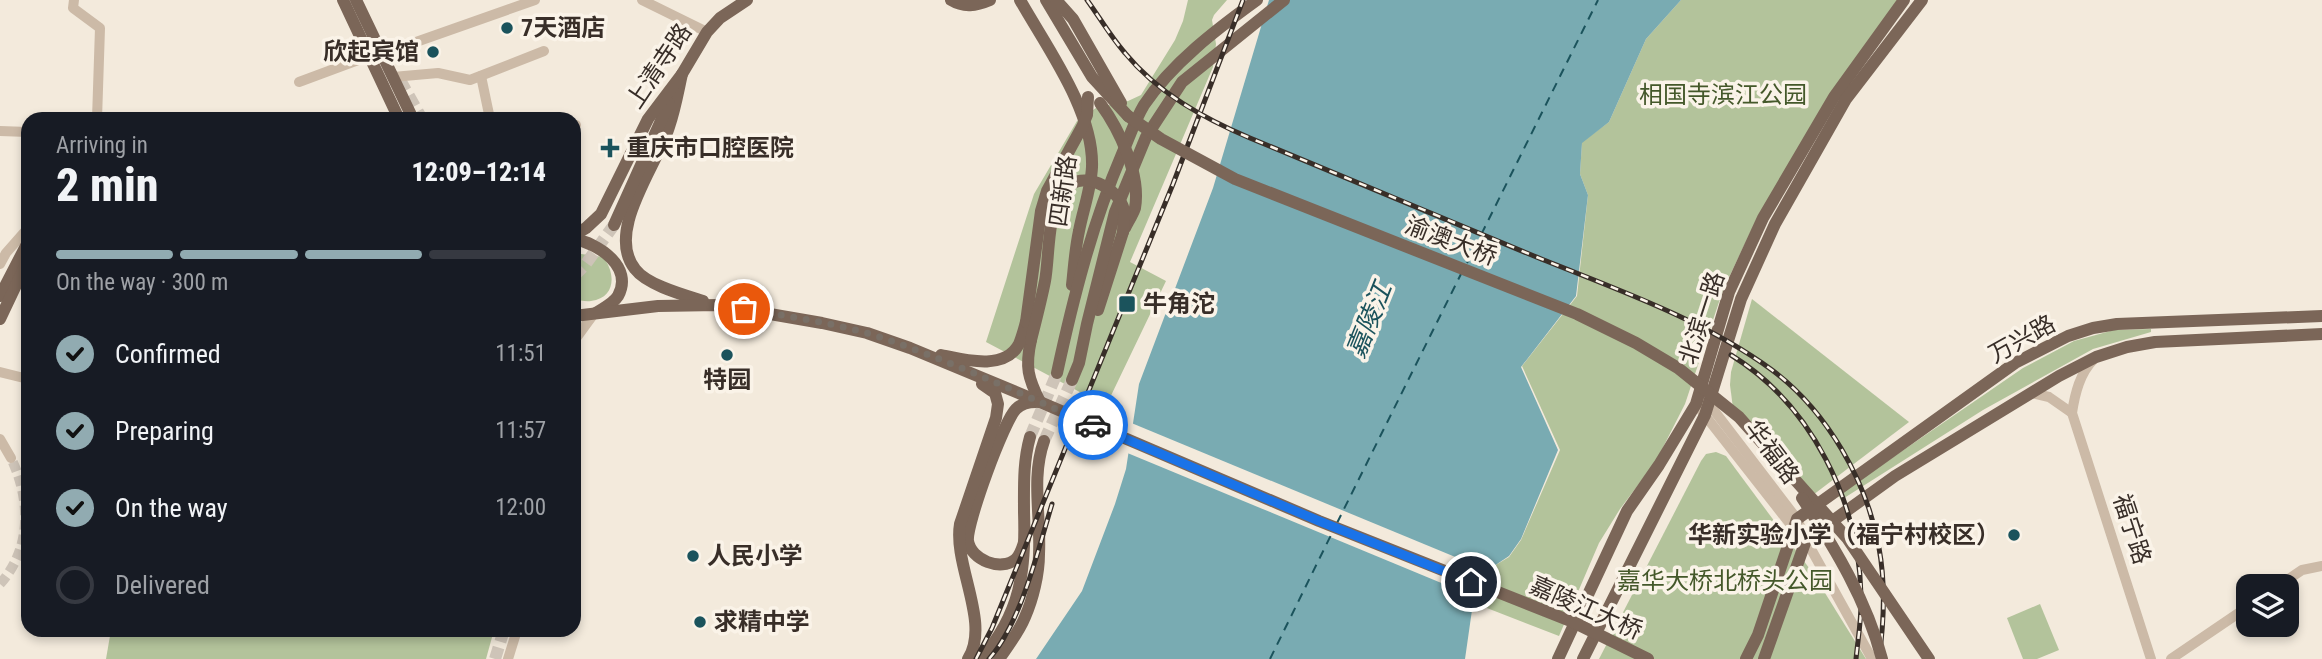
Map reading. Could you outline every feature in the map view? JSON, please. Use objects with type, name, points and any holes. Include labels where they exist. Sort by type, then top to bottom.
[{"type":"main road","points":[[343,0],[375,55],[393,77],[409,112]]},
{"type":"main road","points":[[356,0],[396,112]]},
{"type":"main road","name":"上清寺路","points":[[581,232],[601,214],[648,119],[682,74],[707,32],[720,18],[747,0]]},
{"type":"main road","points":[[951,0],[968,6],[990,0]]},
{"type":"main road","name":"四新路","points":[[1020,0],[1073,94],[1086,124],[1091,145],[1092,167],[1078,234],[1069,320]]},
{"type":"main road","points":[[1046,0],[1067,22],[1128,116]]},
{"type":"main road","points":[[1056,0],[1089,79],[1094,100],[1114,123],[1128,155],[1134,183],[1135,208],[1123,232]]},
{"type":"main road","points":[[1057,373],[1069,320],[1105,195],[1144,106],[1175,68],[1233,17],[1257,0]]},
{"type":"main road","points":[[1079,363],[1115,212],[1146,136],[1182,82],[1284,0]]},
{"type":"main road","name":"北滨一路","points":[[1558,659],[1627,511],[1703,404],[1729,292],[1763,218],[1834,97],[1904,0]]},
{"type":"main road","name":"北滨一路","points":[[1583,659],[1649,524],[1703,404],[1741,299],[1775,224],[1846,99],[1922,0]]},
{"type":"main road","points":[[682,74],[669,129],[629,218],[625,245],[630,261],[642,276],[679,293],[718,305],[867,333],[910,348],[974,362],[999,360],[1010,355],[1019,344],[1026,322],[1041,211],[1047,191],[1094,100]]},
{"type":"main road","points":[[614,225],[682,74]]},
{"type":"main road","name":"渝澳大桥","points":[[1089,79],[1128,116],[1161,139],[1235,179],[1577,314],[1636,343],[1678,368],[1739,417],[1781,465]]},
{"type":"main road","points":[[1025,539],[1017,558],[1011,562],[996,564],[976,556],[971,550],[969,526],[1009,421],[1024,404],[1040,402],[1028,380],[1028,354],[1045,279],[1053,213],[1061,194],[1071,184],[1085,180],[1101,184],[1114,193],[1124,209],[1123,232],[1117,256],[1072,380]]},
{"type":"main road","points":[[581,239],[601,249],[615,262],[621,279],[618,295],[609,305],[593,315]]},
{"type":"main road","points":[[0,296],[21,256]]},
{"type":"main road","points":[[0,319],[21,275]]},
{"type":"main road","points":[[581,316],[658,306],[718,305]]},
{"type":"main road","name":"万兴路","points":[[1795,524],[2015,363],[2068,336],[2117,324],[2322,316]]},
{"type":"main road","name":"万兴路","points":[[1805,540],[1895,476],[2031,393],[2096,357],[2155,342],[2322,334]]},
{"type":"main road","points":[[910,348],[991,389],[998,398],[996,418],[958,536],[974,608],[972,653],[968,659]]},
{"type":"main road","name":"嘉陵江大桥","points":[[910,348],[1319,521],[1573,622],[1648,659]]},
{"type":"main road","points":[[991,464],[1006,408],[1013,401],[1027,397]]},
{"type":"main road","points":[[981,659],[997,640],[1011,615],[1020,590],[1025,539],[1024,456],[1030,437]]},
{"type":"main road","points":[[999,659],[1025,619],[1040,555],[1036,492],[1039,456],[1044,440]]},
{"type":"main road","points":[[1781,465],[1838,552],[1876,636],[1882,659]]},
{"type":"main road","points":[[1781,465],[1847,538],[1929,659]]},
{"type":"main road","points":[[1627,511],[1643,511],[1649,524]]},
{"type":"main road","points":[[1746,659],[1758,635],[1795,524]]},
{"type":"main road","points":[[1764,659],[1805,540]]},
{"type":"street","points":[[74,0],[73,8],[100,27],[97,112]]},
{"type":"street","points":[[299,82],[535,0]]},
{"type":"street","points":[[642,0],[707,32]]},
{"type":"street","points":[[393,77],[438,73],[470,80],[544,51]]},
{"type":"street","points":[[481,76],[489,112]]},
{"type":"street","points":[[0,131],[21,132]]},
{"type":"street","points":[[0,264],[21,236]]},
{"type":"street","points":[[581,331],[593,315]]},
{"type":"street","points":[[2031,393],[2054,400],[2072,413],[2086,368],[2096,357]]},
{"type":"street","points":[[0,372],[21,377]]},
{"type":"street","name":"华福路","points":[[1703,404],[1795,524],[1872,659]]},
{"type":"street","name":"福宁路","points":[[2072,413],[2151,659]]},
{"type":"street","points":[[0,439],[11,458]]},
{"type":"street","points":[[2296,574],[2322,566]]},
{"type":"street","points":[[2171,659],[2236,615]]},
{"type":"street","points":[[508,659],[515,637]]},
{"type":"green space","points":[[1188,0],[1227,0],[1212,20],[1216,44],[1213,67],[1130,262],[1166,281],[1106,406],[986,342],[1034,194],[1077,121],[1096,108],[1128,101],[1141,95],[1175,40]]},
{"type":"green space","name":"相国寺滨江公园","points":[[1681,0],[1898,0],[1759,214],[1723,290],[1685,404],[1656,461],[1620,509],[1599,543],[1559,636],[1474,603],[1494,566],[1509,557],[1521,540],[1560,450],[1522,366],[1577,296],[1588,195],[1580,174],[1582,142],[1609,122],[1646,39]]},
{"type":"green space","points":[[581,254],[603,257],[612,277],[609,290],[599,299],[581,300]]},
{"type":"green space","points":[[1752,299],[1909,422],[1813,495],[1734,416],[1731,372]]},
{"type":"green space","points":[[2151,329],[2151,332],[2093,349],[1983,410],[1841,500],[1838,495],[2023,368],[2074,341],[2114,330]]},
{"type":"green space","name":"嘉华大桥北桥头公园","points":[[1716,452],[1726,456],[1812,572],[1866,659],[1599,659],[1701,461],[1706,454]]},
{"type":"green space","points":[[2040,604],[2059,650],[2037,659],[2023,659],[2007,618]]},
{"type":"green space","points":[[110,637],[492,637],[486,659],[106,659]]},
{"type":"water","name":"嘉陵江","points":[[1269,0],[1681,0],[1646,39],[1609,122],[1582,143],[1580,174],[1588,195],[1576,296],[1521,367],[1558,450],[1521,539],[1509,556],[1494,566],[1473,603],[1465,659],[1036,659],[1082,591],[1115,504],[1126,469],[1139,384],[1213,188]]},
{"type":"pier","points":[[1129,422],[1494,573],[1480,599],[1125,452]]},
{"type":"ferry route","points":[[1467,263],[1598,0]]},
{"type":"ferry route","points":[[1337,523],[1461,274]]},
{"type":"ferry route","points":[[1270,659],[1333,531]]},
{"type":"tunnel","points":[[400,80],[418,112]]},
{"type":"tunnel","points":[[581,269],[614,225]]},
{"type":"tunnel","points":[[1030,437],[1057,373]]},
{"type":"tunnel","points":[[1044,441],[1072,380]]},
{"type":"tunnel","points":[[11,458],[21,486]]},
{"type":"tunnel","points":[[0,584],[21,545]]},
{"type":"tunnel","points":[[495,659],[502,637]]},
{"type":"railway","points":[[1087,0],[1138,67],[1167,92],[1198,113],[1250,138],[1657,306],[1716,335],[1772,370],[1792,387],[1827,427],[1842,449],[1865,498],[1879,548],[1883,576],[1879,659]]},
{"type":"railway","points":[[976,659],[992,628],[1173,184],[1243,0]]},
{"type":"railway","points":[[1731,355],[1760,376],[1807,428],[1826,459],[1840,491],[1858,560],[1861,603],[1856,659]]},
{"type":"railway","points":[[989,659],[1000,644],[1019,606],[1052,504]]},
{"type":"way so far","points":[[744,309],[867,333],[910,348],[1093,425]]},
{"type":"place","name":"7天酒店","points":[[507,28]]},
{"type":"place","name":"欣起宾馆","points":[[433,52]]},
{"type":"place","name":"重庆市口腔医院","points":[[610,148]]},
{"type":"place","name":"牛角沱","points":[[1127,304]]},
{"type":"place","name":"特园","points":[[727,355]]},
{"type":"place","name":"华新实验小学（福宁村校区）","points":[[2014,535]]},
{"type":"place","name":"人民小学","points":[[693,556]]},
{"type":"place","name":"求精中学","points":[[700,622]]},
{"type":"route","points":[[1093,425],[1471,582]]}]
